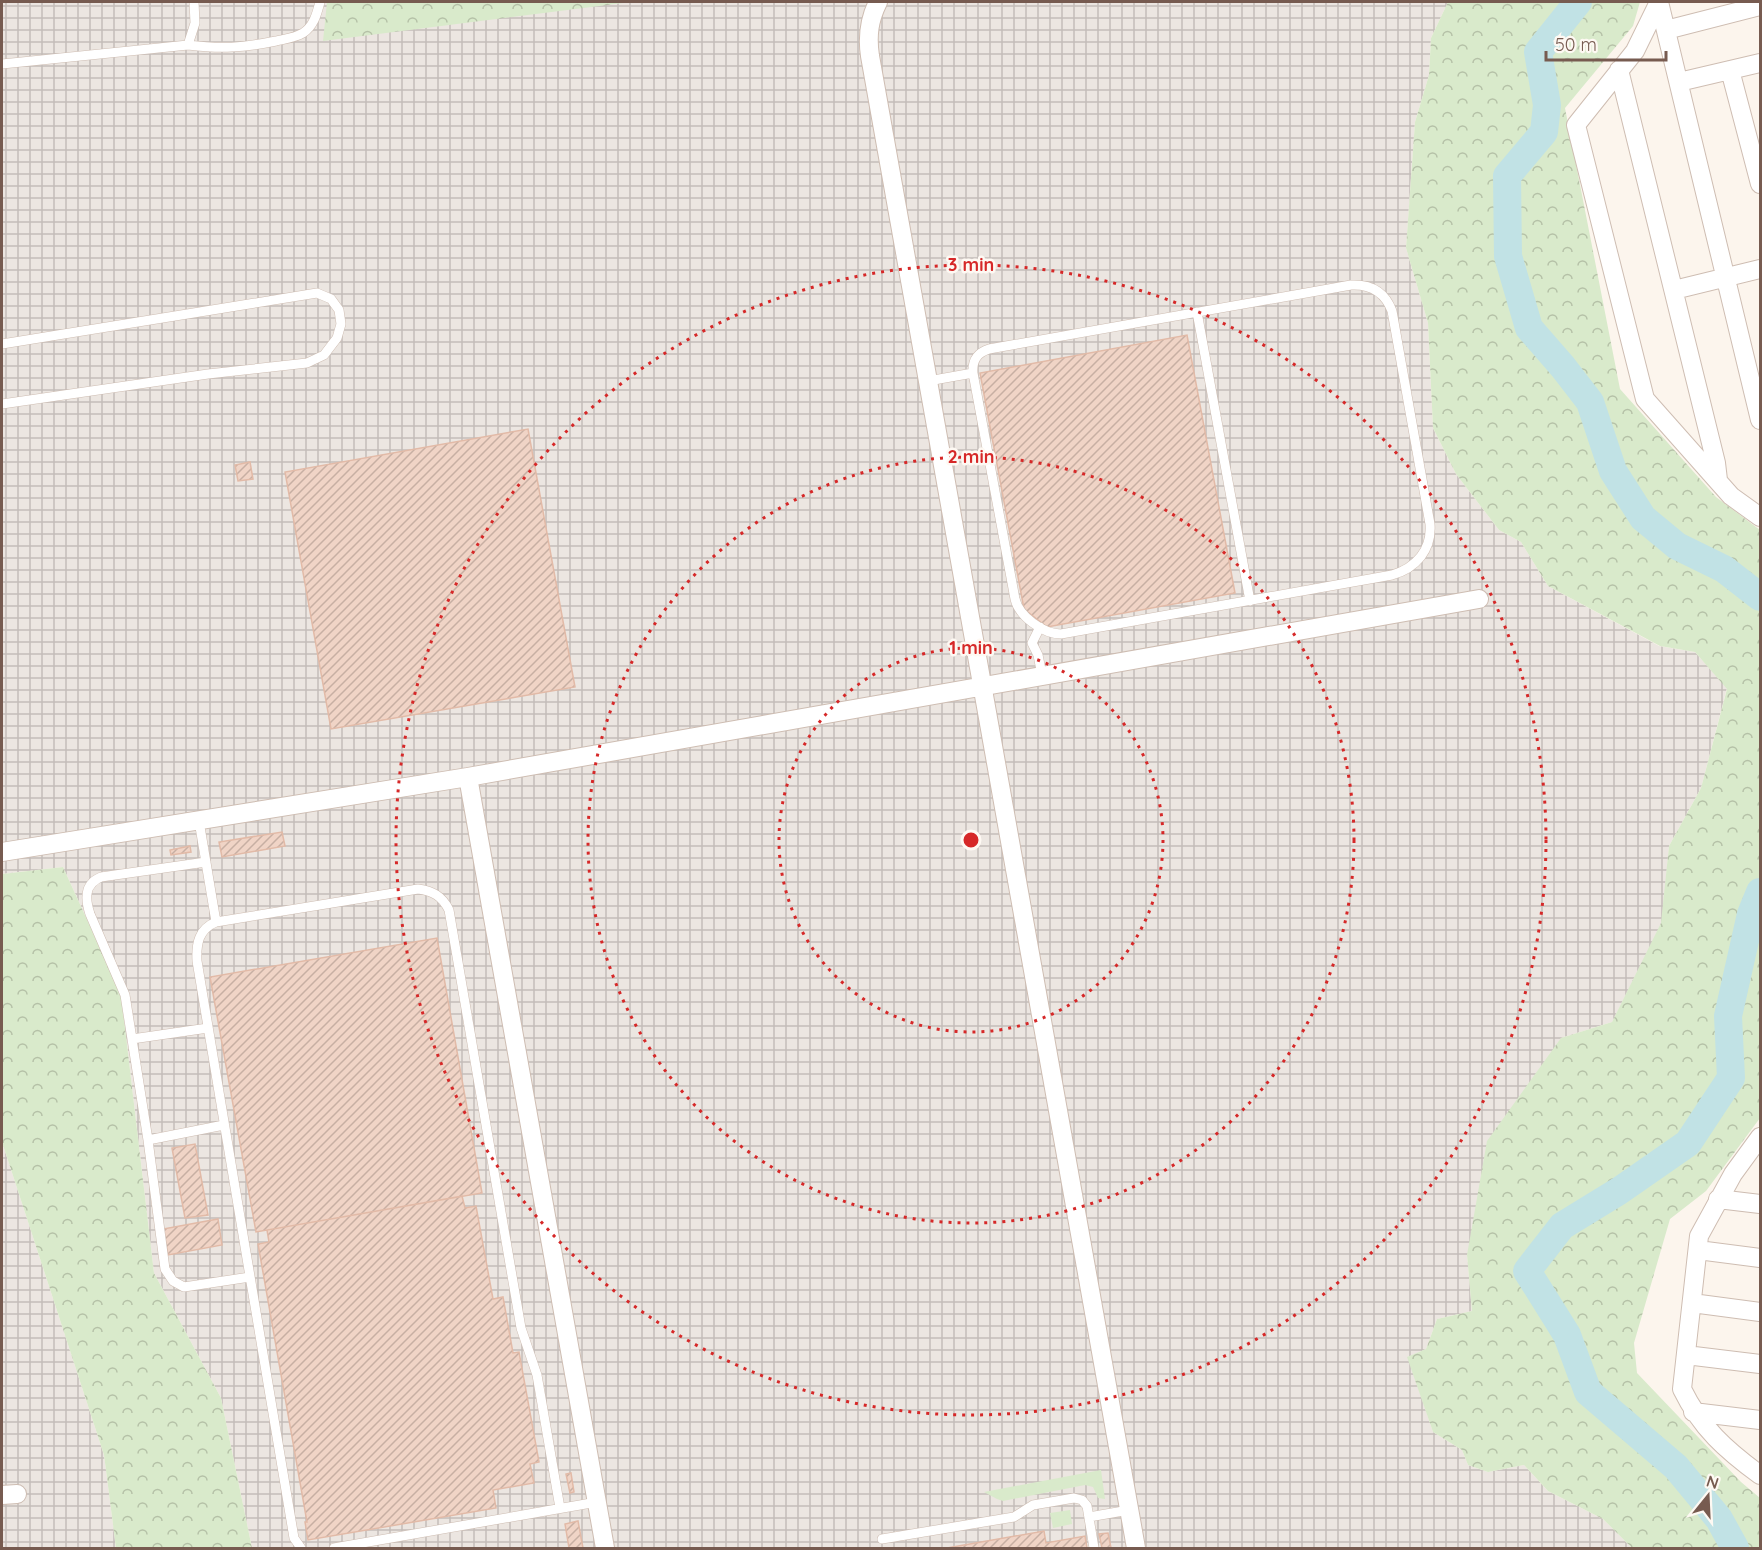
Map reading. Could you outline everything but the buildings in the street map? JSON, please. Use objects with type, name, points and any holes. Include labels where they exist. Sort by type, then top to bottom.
[{"type":"street","points":[[878,2],[869,29],[870,56],[1136,1548]]},
{"type":"street","points":[[1659,2],[1761,420]]},
{"type":"street","points":[[1659,2],[1635,51],[1576,125],[1645,399],[1731,495],[1761,517]]},
{"type":"street","points":[[1666,30],[1761,6]]},
{"type":"street","points":[[1679,82],[1761,63]]},
{"type":"street","points":[[1619,70],[1716,463],[1718,480]]},
{"type":"street","points":[[1730,70],[1761,184]]},
{"type":"street","points":[[1674,290],[1761,269]]},
{"type":"street","points":[[2,852],[468,777],[1479,599]]},
{"type":"street","points":[[468,777],[606,1548]]},
{"type":"street","points":[[1758,1144],[1733,1174],[1700,1236],[1682,1389],[1693,1412],[1729,1451],[1761,1475]]},
{"type":"street","points":[[1718,1199],[1761,1204]]},
{"type":"street","points":[[1698,1250],[1761,1258]]},
{"type":"street","points":[[1692,1303],[1761,1312]]},
{"type":"street","points":[[1686,1355],[1761,1364]]},
{"type":"street","points":[[1693,1412],[1761,1420]]},
{"type":"lane","points":[[188,45],[195,23],[194,2]]},
{"type":"lane","points":[[2,64],[188,45],[221,48],[245,47],[303,33],[315,21],[320,2]]},
{"type":"lane","points":[[1358,285],[1379,291],[1387,299],[1392,311],[1430,524],[1430,537],[1426,549],[1413,566],[1392,575],[1053,634],[1040,627],[1020,610],[1015,599],[973,363],[981,352],[989,349],[1197,312],[1358,285]]},
{"type":"lane","points":[[2,344],[317,293],[331,299],[339,310],[341,324],[337,338],[324,355],[307,363],[208,374],[2,404]]},
{"type":"lane","points":[[1197,312],[1250,601]]},
{"type":"lane","points":[[928,381],[973,373]]},
{"type":"lane","points":[[1040,627],[1032,643],[1038,655],[1042,675]]},
{"type":"lane","points":[[199,821],[216,922]]},
{"type":"lane","points":[[206,861],[101,877],[93,881],[88,888],[88,908],[122,986],[148,1140],[164,1266],[173,1281],[184,1287],[250,1277]]},
{"type":"lane","points":[[301,1548],[294,1538],[196,950],[203,930],[216,922],[418,890],[437,894],[449,910],[521,1328],[537,1375],[560,1508]]},
{"type":"lane","points":[[132,1039],[208,1028]]},
{"type":"lane","points":[[148,1140],[224,1125]]},
{"type":"lane","points":[[882,1539],[1014,1517],[1033,1505],[1074,1498],[1085,1503],[1094,1548]]},
{"type":"lane","points":[[334,1548],[597,1502]]},
{"type":"lane","points":[[1089,1517],[1129,1510]]},
{"type":"shaded area","points":[[2,2],[1448,2],[1431,38],[1429,75],[1415,122],[1406,248],[1428,323],[1433,428],[1456,474],[1499,530],[1521,542],[1548,586],[1659,646],[1695,652],[1727,688],[1701,788],[1669,846],[1662,923],[1612,1022],[1561,1038],[1467,1255],[1472,1311],[1437,1319],[1426,1349],[1408,1357],[1433,1432],[1462,1450],[1468,1465],[1488,1472],[1524,1465],[1548,1491],[1603,1519],[1632,1548],[252,1548],[221,1398],[154,1273],[121,994],[63,867],[2,874]]},
{"type":"shaded area","points":[[2,1142],[104,1455],[116,1548],[2,1548]]},
{"type":"green space","points":[[327,2],[631,2],[323,41]]},
{"type":"green space","points":[[1448,2],[1640,2],[1633,26],[1565,108],[1620,389],[1716,497],[1760,530],[1760,1118],[1706,1191],[1670,1219],[1634,1343],[1637,1373],[1741,1482],[1760,1498],[1760,1548],[1632,1548],[1603,1519],[1548,1491],[1524,1465],[1488,1472],[1468,1465],[1462,1450],[1433,1432],[1407,1357],[1426,1349],[1437,1319],[1472,1311],[1467,1255],[1487,1141],[1561,1038],[1612,1022],[1661,923],[1669,846],[1701,788],[1727,689],[1695,652],[1660,646],[1548,586],[1521,542],[1499,530],[1456,474],[1433,428],[1428,323],[1406,248],[1415,122],[1429,75],[1431,38]]},
{"type":"green space","points":[[63,867],[121,994],[154,1273],[221,1398],[252,1548],[116,1548],[104,1455],[2,1142],[2,874]]},
{"type":"green space","points":[[1101,1470],[1105,1499],[1098,1498],[1093,1487],[1085,1485],[1003,1501],[984,1492]]},
{"type":"green space","points":[[1070,1510],[1072,1524],[1053,1528],[1050,1513]]},
{"type":"waterway","points":[[1578,2],[1538,52],[1547,105],[1544,132],[1507,176],[1508,256],[1529,328],[1590,402],[1613,471],[1643,518],[1677,546],[1724,569],[1760,597]]},
{"type":"waterway","points":[[1735,1548],[1719,1519],[1676,1467],[1588,1392],[1567,1335],[1527,1271],[1562,1226],[1619,1191],[1688,1143],[1731,1078],[1728,1016],[1751,914],[1760,892]]}]
